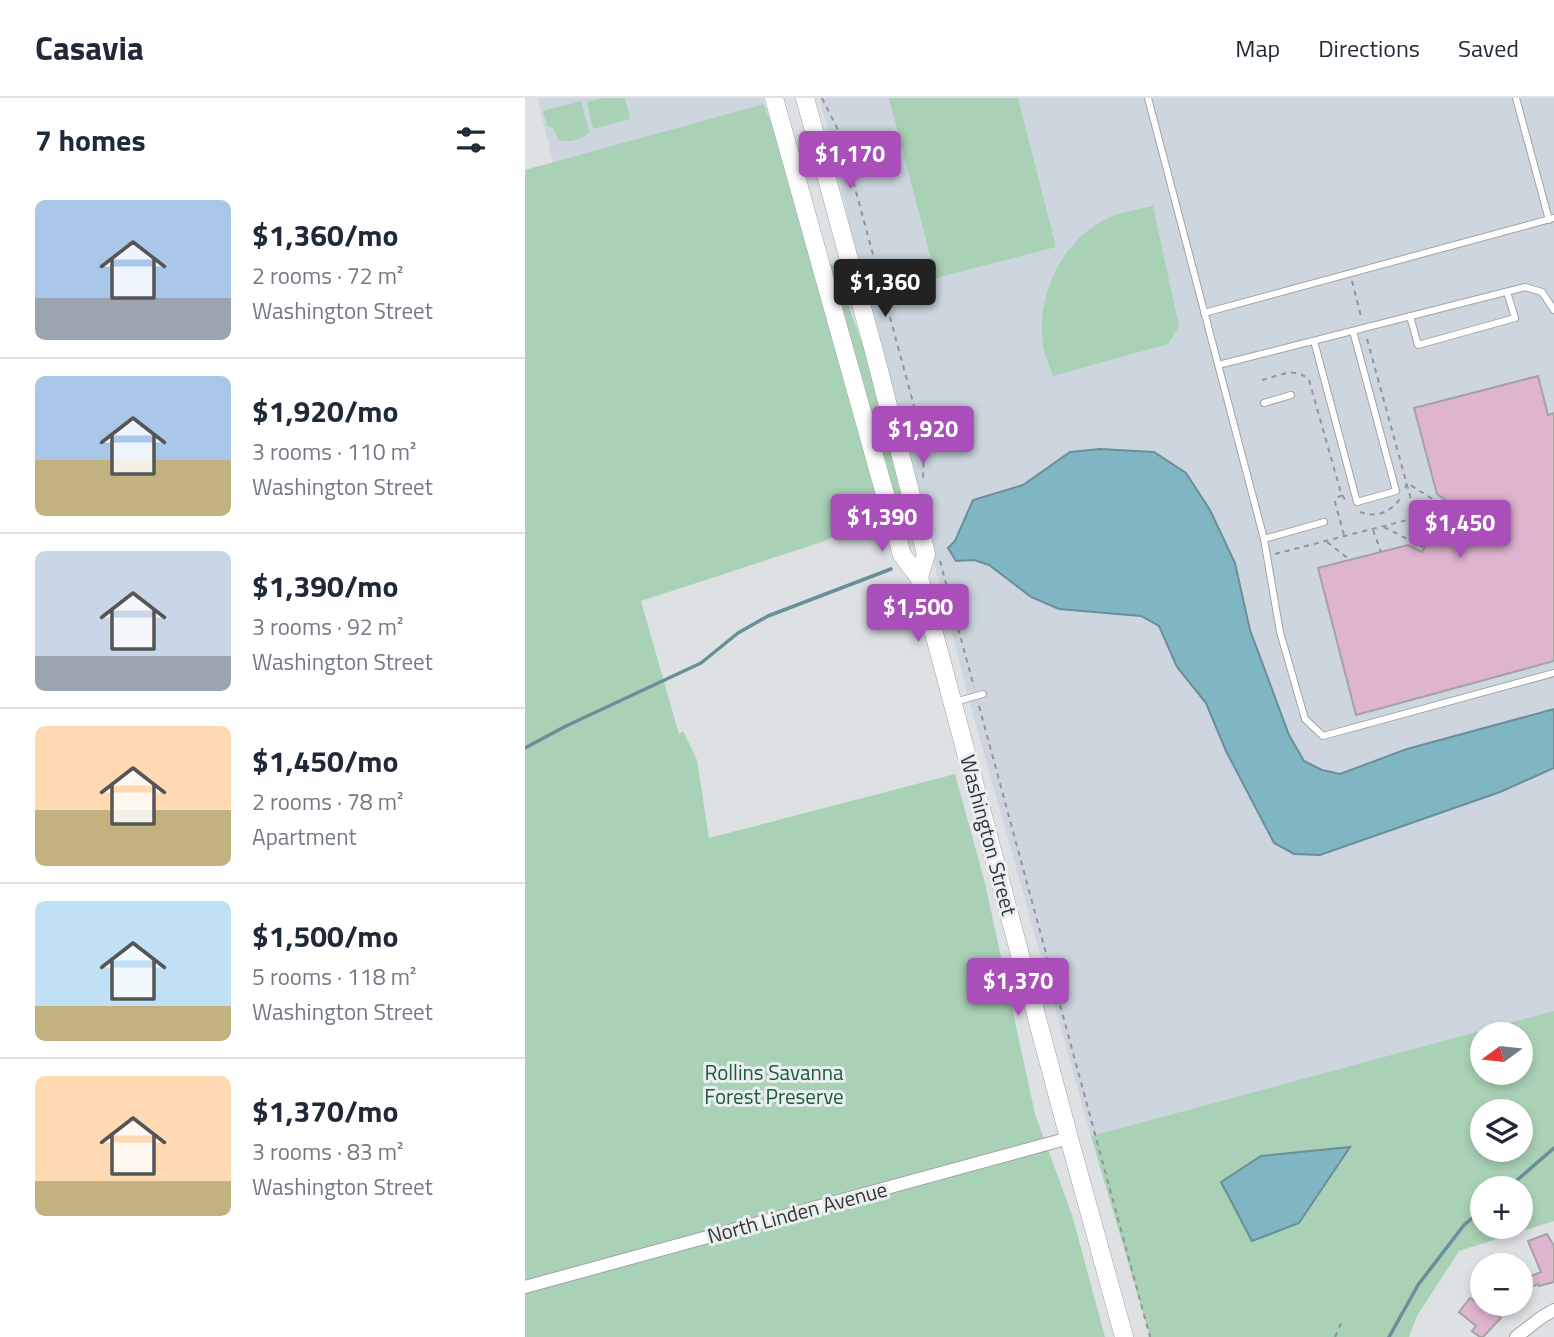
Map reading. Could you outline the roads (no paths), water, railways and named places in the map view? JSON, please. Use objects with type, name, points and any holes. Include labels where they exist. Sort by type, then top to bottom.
[{"type":"main road","name":"Washington Street","points":[[774,98],[902,555],[919,577],[1124,1337]]},
{"type":"main road","name":"Washington Street","points":[[805,98],[926,554],[919,577]]},
{"type":"street","name":"North Linden Avenue","points":[[525,1287],[1069,1138]]},
{"type":"street","points":[[1516,1337],[1554,1310]]},
{"type":"lane","points":[[1148,98],[1264,539],[1280,632],[1305,719],[1323,736],[1554,673]]},
{"type":"lane","points":[[1204,313],[1551,219],[1516,98]]},
{"type":"lane","points":[[1218,365],[1525,287],[1542,292],[1554,310]]},
{"type":"lane","points":[[1410,317],[1418,345],[1515,318],[1507,292]]},
{"type":"lane","points":[[1314,341],[1357,502],[1396,491],[1353,331]]},
{"type":"lane","points":[[1264,403],[1291,395]]},
{"type":"lane","points":[[1264,539],[1324,522]]},
{"type":"lane","points":[[953,702],[980,695]]},
{"type":"water","points":[[1100,449],[1154,452],[1186,473],[1210,510],[1235,563],[1250,630],[1289,735],[1304,761],[1322,770],[1340,774],[1407,749],[1554,709],[1554,768],[1500,792],[1320,855],[1294,854],[1274,843],[1226,751],[1206,703],[1177,667],[1159,626],[1141,616],[1059,609],[1031,597],[989,565],[974,560],[956,561],[948,548],[955,541],[973,500],[1023,485],[1070,452]]},
{"type":"water","points":[[1350,1147],[1299,1223],[1252,1241],[1221,1182],[1261,1156]]},
{"type":"waterway","points":[[525,748],[701,663],[738,633],[768,616],[891,569]]},
{"type":"waterway","points":[[1522,1176],[1554,1148]]},
{"type":"waterway","points":[[1389,1337],[1418,1285],[1470,1220]]},
{"type":"park label","name":"Rollins Savanna Forest Preserve","points":[[774,1084]]}]
